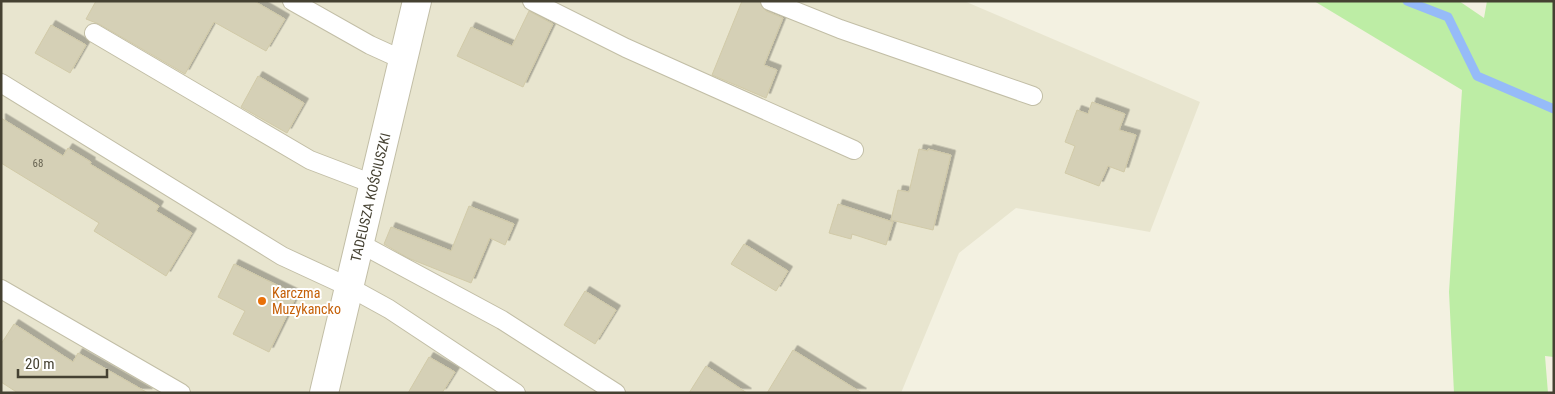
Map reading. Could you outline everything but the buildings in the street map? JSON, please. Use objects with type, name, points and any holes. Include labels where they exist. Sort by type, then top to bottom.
[{"type":"street","name":"TADEUSZA KOŚCIUSZKI","points":[[324,393],[417,1]]},
{"type":"lane","points":[[292,1],[370,45],[403,60]]},
{"type":"lane","points":[[532,1],[626,48],[854,150]]},
{"type":"lane","points":[[770,1],[840,29],[1033,96]]},
{"type":"lane","points":[[94,33],[310,160],[374,184]]},
{"type":"lane","points":[[1,83],[282,256],[349,287],[390,309],[516,393]]},
{"type":"lane","points":[[359,243],[502,320],[616,393]]},
{"type":"lane","points":[[1,289],[181,393]]},
{"type":"shaded area","points":[[1,1],[964,1],[1200,102],[1150,232],[1016,208],[959,253],[901,393],[1,393]]},
{"type":"green space","points":[[1314,1],[1459,1],[1484,18],[1487,1],[1554,1],[1554,357],[1545,356],[1548,393],[1454,393],[1449,292],[1462,90]]},
{"type":"waterway","points":[[1407,1],[1448,17],[1477,76],[1554,109]]},
{"type":"place","name":"Karczma Muzykancko","points":[[262,301]]}]
